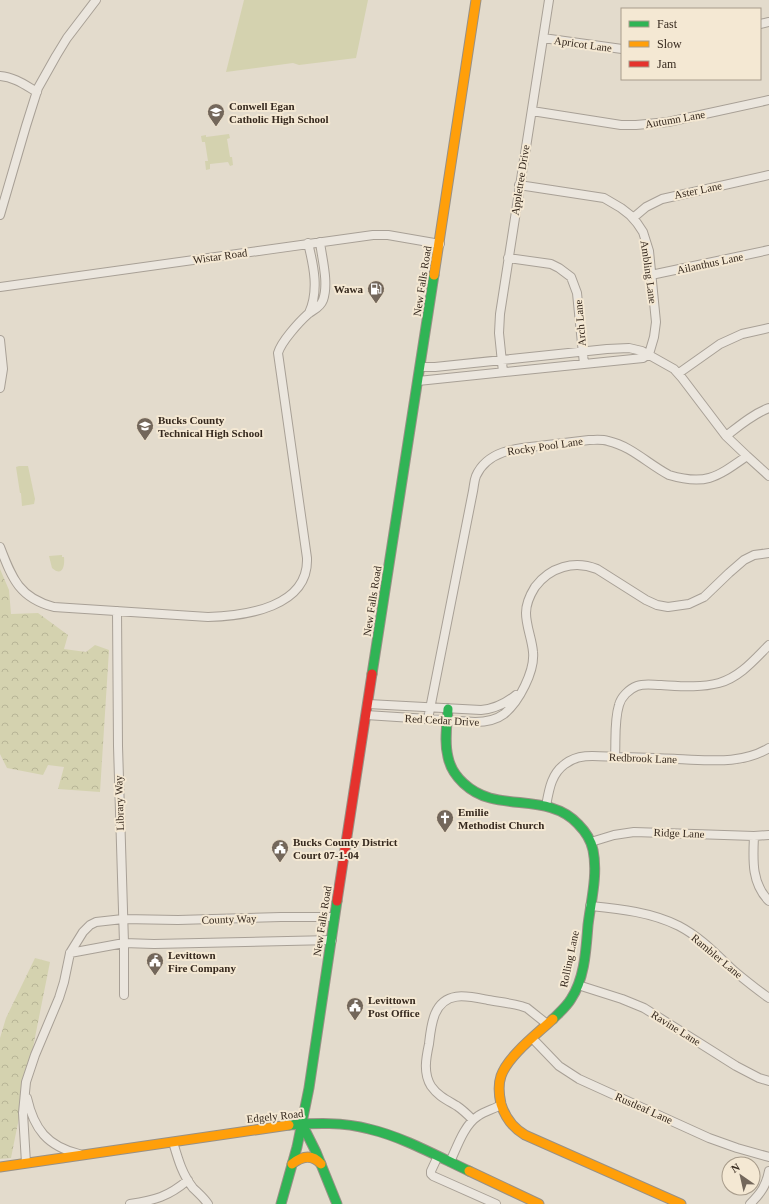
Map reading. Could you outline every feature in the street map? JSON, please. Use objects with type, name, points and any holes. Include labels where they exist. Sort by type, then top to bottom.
[{"type":"main road","name":"New Falls Road","points":[[281,1204],[302,1124],[309,1088],[440,244],[476,0]]},
{"type":"main road","name":"Rolling Lane","points":[[448,709],[448,758],[455,772],[461,779],[474,791],[490,798],[546,806],[554,808],[570,816],[584,829],[591,842],[594,855],[595,875],[582,970],[578,985],[571,1000],[532,1038],[502,1073],[499,1092],[501,1105],[508,1120],[521,1133],[682,1204]]},
{"type":"main road","name":"Edgely Road","points":[[0,1167],[272,1127],[302,1124],[334,1124],[359,1126],[385,1134],[438,1156],[539,1204]]},
{"type":"main road","points":[[302,1124],[316,1152],[337,1204]]},
{"type":"main road","points":[[292,1164],[297,1159],[307,1156],[315,1158],[321,1164]]},
{"type":"street","points":[[0,215],[37,92],[45,75],[67,38],[96,0]]},
{"type":"street","name":"Appletree Drive","points":[[503,372],[499,333],[500,314],[549,0]]},
{"type":"street","name":"Apricot Lane","points":[[543,38],[621,49]]},
{"type":"street","points":[[0,76],[22,83],[37,92]]},
{"type":"street","name":"Autumn Lane","points":[[532,111],[622,125],[636,125],[668,122],[769,100]]},
{"type":"street","name":"Aster Lane","points":[[633,218],[662,198],[769,175]]},
{"type":"street","name":"Ambling Lane","points":[[519,185],[604,198],[621,208],[633,218],[643,232],[649,251],[656,322],[654,337],[649,354]]},
{"type":"street","name":"Wistar Road","points":[[0,287],[373,235],[388,235],[440,244]]},
{"type":"street","points":[[309,313],[314,311],[320,305],[325,291],[320,242]]},
{"type":"street","points":[[0,547],[14,580],[30,597],[38,602],[54,607],[208,617],[240,615],[260,610],[281,602],[295,593],[306,573],[307,558],[278,353],[279,348],[309,313],[315,296],[312,259],[308,243]]},
{"type":"street","name":"Ailanthus Lane","points":[[651,275],[769,250]]},
{"type":"street","name":"Arch Lane","points":[[508,258],[551,264],[559,268],[570,278],[577,293],[584,364]]},
{"type":"street","points":[[679,374],[720,344],[742,334],[769,328]]},
{"type":"street","points":[[0,340],[3,370],[0,388]]},
{"type":"street","points":[[421,367],[435,367],[582,351],[629,348],[636,349],[649,354],[679,374],[726,436],[769,476]]},
{"type":"street","points":[[418,381],[642,358],[649,354]]},
{"type":"street","points":[[726,436],[746,421],[769,408]]},
{"type":"street","name":"Rocky Pool Lane","points":[[428,719],[476,477],[483,466],[494,456],[504,451],[520,448],[588,440],[607,440],[623,445],[669,475],[677,478],[702,480],[709,479],[722,473],[747,456]]},
{"type":"street","name":"Red Cedar Drive","points":[[366,715],[486,722],[503,715],[517,699],[532,670],[533,652],[528,632],[526,607],[534,589],[544,577],[552,571],[569,565],[589,566],[597,569],[646,600],[657,605],[668,607],[689,604],[704,597],[744,560],[754,555],[769,553]]},
{"type":"street","name":"Library Way","points":[[117,611],[118,746],[124,944],[124,995]]},
{"type":"street","points":[[615,757],[616,718],[619,704],[630,689],[643,684],[698,686],[720,683],[738,675],[769,645]]},
{"type":"street","name":"Red Cedar Drive","points":[[368,704],[481,710],[498,706],[516,695],[525,685]]},
{"type":"street","name":"Redbrook Lane","points":[[546,806],[552,780],[556,773],[567,762],[582,756],[724,761],[753,756],[769,748]]},
{"type":"street","name":"Ridge Lane","points":[[591,842],[614,835],[634,832],[754,836],[769,835]]},
{"type":"street","points":[[754,836],[755,876],[762,892],[769,900]]},
{"type":"street","name":"Rambler Lane","points":[[590,906],[656,916],[680,926],[708,946],[754,988],[769,998]]},
{"type":"street","name":"County Way","points":[[70,953],[83,932],[90,925],[96,922],[123,919],[178,920],[335,917]]},
{"type":"street","points":[[26,1163],[23,1126],[25,1089],[35,1055],[59,998],[70,953],[124,944],[332,940]]},
{"type":"street","name":"Ravine Lane","points":[[578,985],[632,1002],[644,1008],[744,1071],[769,1081]]},
{"type":"street","points":[[474,1120],[463,1111],[439,1096],[432,1088],[427,1078],[426,1064],[429,1044],[435,1014],[440,1007],[453,997],[467,996],[527,1008],[547,1024]]},
{"type":"street","name":"Rustleaf Lane","points":[[532,1038],[559,1066],[579,1079],[709,1138],[736,1148],[769,1156]]},
{"type":"street","points":[[25,1089],[29,1110],[36,1126],[42,1134],[49,1141],[59,1147],[83,1155]]},
{"type":"street","points":[[450,1162],[464,1132],[477,1116],[501,1105]]},
{"type":"street","points":[[173,1142],[183,1174],[208,1204]]},
{"type":"street","points":[[438,1156],[431,1171],[433,1176],[496,1204]]},
{"type":"street","points":[[750,1204],[765,1187],[769,1171]]},
{"type":"street","points":[[130,1204],[160,1198],[176,1190],[188,1180]]},
{"type":"green space","points":[[244,0],[368,0],[356,58],[299,65],[293,63],[226,72]]},
{"type":"green space","points":[[229,134],[230,138],[227,139],[233,165],[230,166],[228,162],[210,164],[210,169],[206,170],[205,161],[208,161],[205,142],[202,142],[201,136],[206,135],[206,137]]},
{"type":"green space","points":[[28,466],[35,499],[34,504],[22,506],[16,467]]},
{"type":"green space","points":[[62,555],[62,557],[64,557],[64,564],[62,570],[55,571],[52,568],[49,556]]},
{"type":"green space","points":[[0,569],[9,590],[11,614],[38,613],[68,635],[64,649],[86,652],[95,645],[109,650],[100,792],[58,789],[64,767],[48,765],[43,775],[7,768],[0,754]]},
{"type":"green space","points":[[35,958],[50,962],[11,1158],[0,1159],[0,1038],[6,1018]]},
{"type":"traffic: fast","points":[[372,674],[434,275]]},
{"type":"traffic: fast","points":[[448,709],[446,733],[447,751],[450,764],[463,783],[483,796],[548,807],[559,811],[569,816],[581,827],[591,843],[595,868],[582,973],[576,991],[571,999],[553,1019]]},
{"type":"traffic: fast","points":[[281,1204],[297,1147],[309,1088],[337,901]]},
{"type":"traffic: fast","points":[[302,1124],[316,1152],[337,1204]]},
{"type":"traffic: fast","points":[[289,1125],[349,1125],[382,1132],[432,1153],[469,1171]]},
{"type":"traffic: slow","points":[[434,275],[476,0]]},
{"type":"traffic: slow","points":[[553,1019],[516,1053],[501,1076],[499,1086],[500,1101],[510,1122],[525,1135],[681,1204]]},
{"type":"traffic: slow","points":[[0,1167],[289,1125]]},
{"type":"traffic: slow","points":[[292,1164],[299,1159],[307,1157],[311,1157],[321,1164]]},
{"type":"traffic: slow","points":[[469,1171],[539,1204]]},
{"type":"traffic: jam","points":[[337,901],[372,674]]},
{"type":"place","name":"Conwell Egan Catholic High School","points":[[216,127]]},
{"type":"place","name":"Wawa","points":[[376,304]]},
{"type":"place","name":"Bucks County Technical High School","points":[[145,441]]},
{"type":"place","name":"Emilie Methodist Church","points":[[445,833]]},
{"type":"place","name":"Bucks County District Court 07-1-04","points":[[280,863]]},
{"type":"place","name":"Levittown Fire Company","points":[[155,976]]},
{"type":"place","name":"Levittown Post Office","points":[[355,1021]]}]
